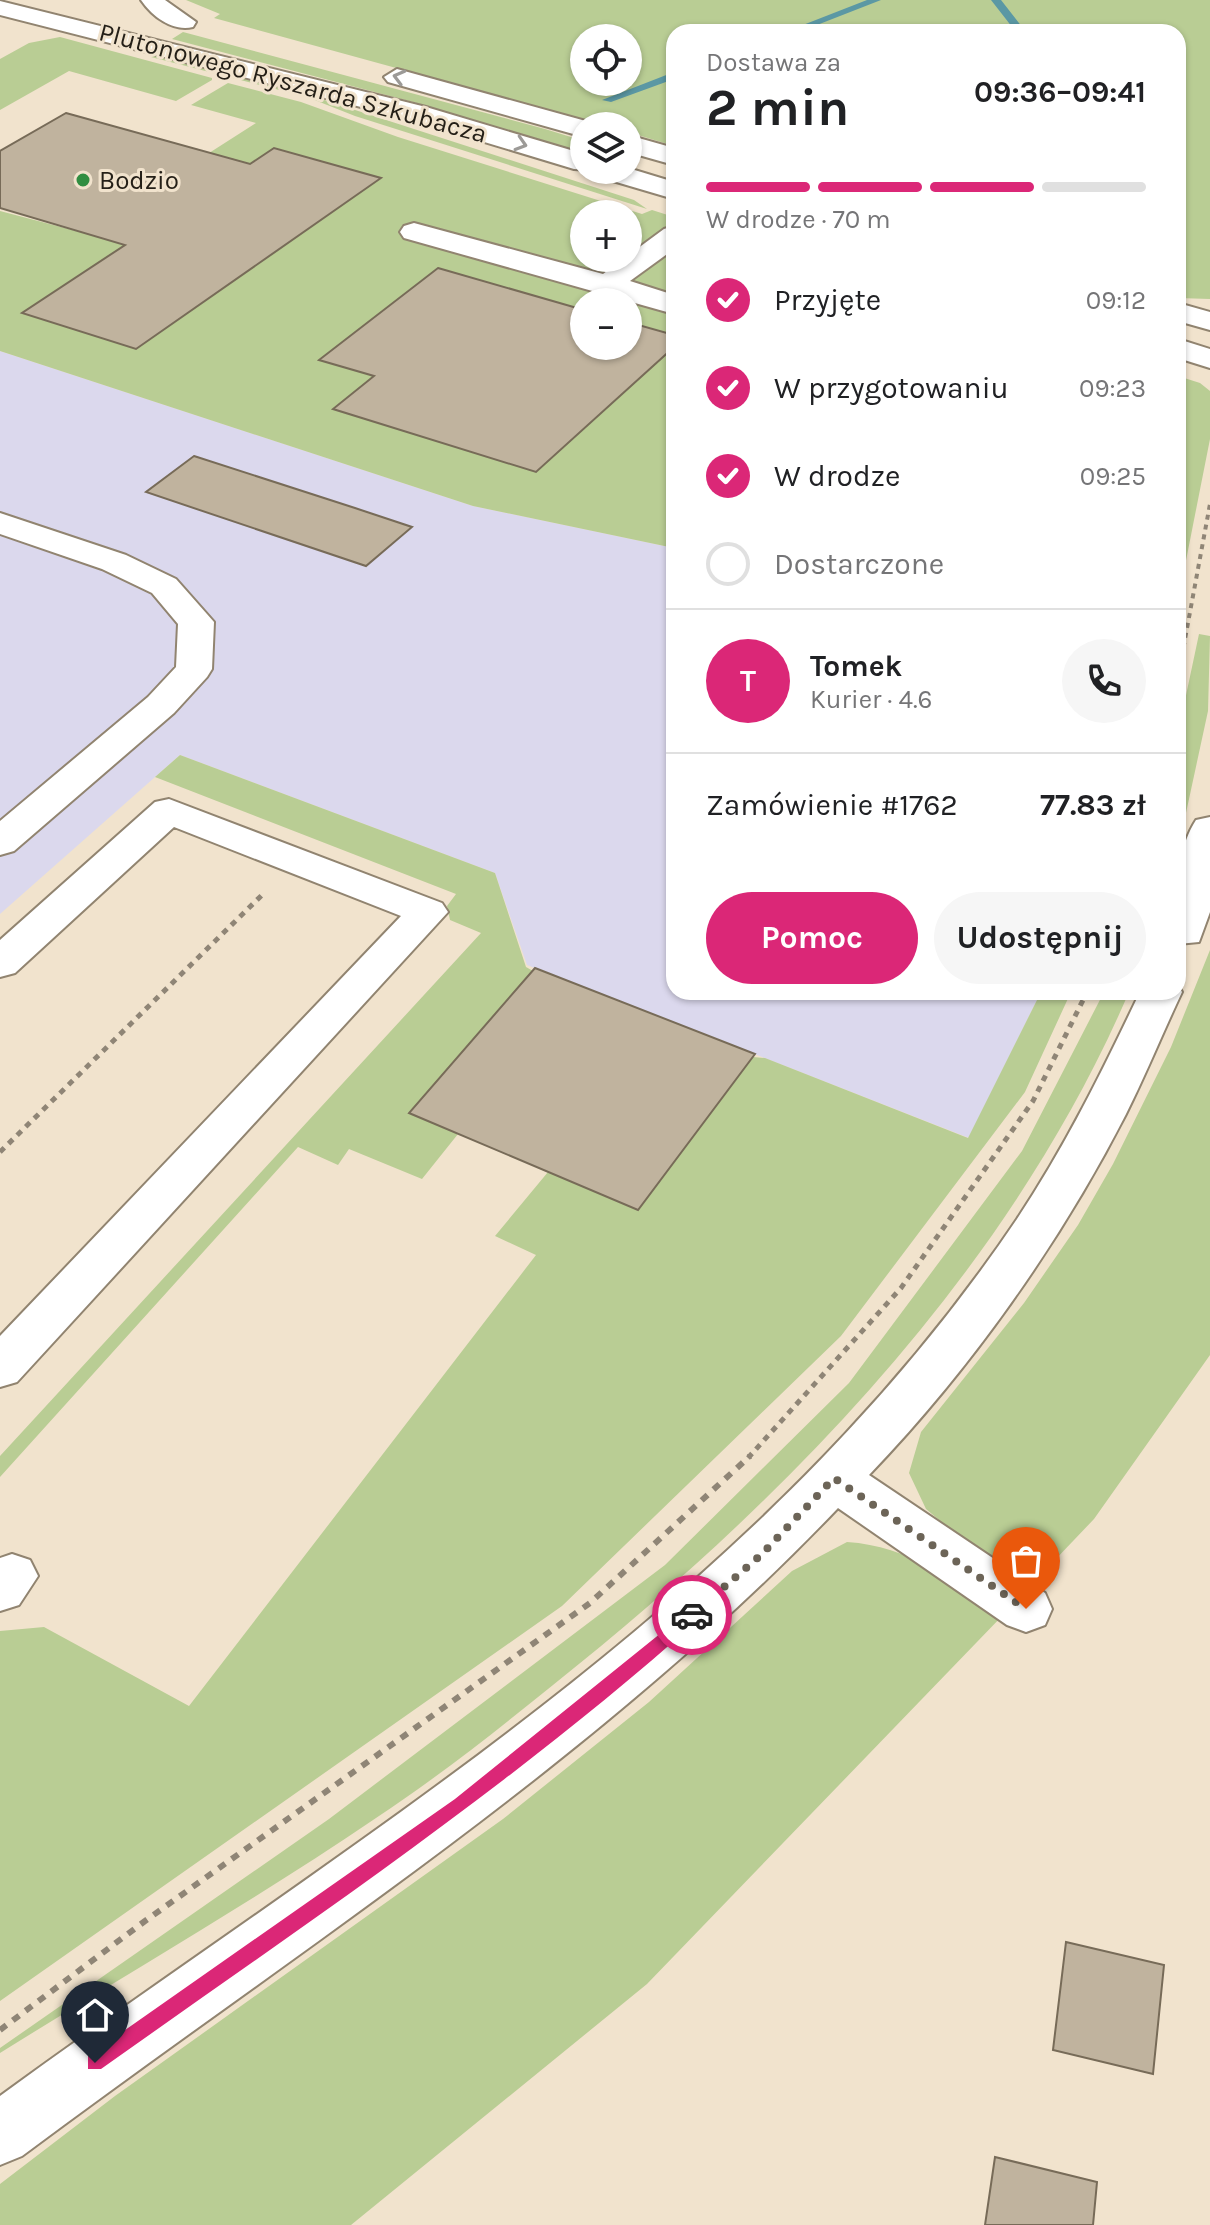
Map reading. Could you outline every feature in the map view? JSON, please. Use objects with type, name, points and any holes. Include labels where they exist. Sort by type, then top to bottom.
[{"type":"street","points":[[0,39],[70,0]]},
{"type":"street","points":[[153,0],[159,9],[184,22]]},
{"type":"street","name":"Plutonowego Ryszarda Szkubacza","points":[[0,8],[417,113],[570,159]]},
{"type":"street","name":"Plutonowego Ryszarda Szkubacza","points":[[129,9],[215,30]]},
{"type":"street","name":"Plutonowego Ryszarda Szkubacza","points":[[370,69],[570,125]]},
{"type":"street","points":[[642,147],[666,155]]},
{"type":"street","points":[[642,181],[666,189]]},
{"type":"street","points":[[414,232],[666,302]]},
{"type":"street","points":[[608,284],[666,241]]},
{"type":"street","points":[[1186,311],[1210,310]]},
{"type":"street","points":[[1186,314],[1210,321]]},
{"type":"street","points":[[1186,347],[1210,351]]},
{"type":"street","points":[[1186,349],[1210,359]]},
{"type":"street","points":[[0,523],[114,562],[164,586],[196,622],[194,669],[161,705],[0,842]]},
{"type":"street","points":[[0,963],[169,811],[428,912],[0,1368]]},
{"type":"street","points":[[1186,925],[1210,829]]},
{"type":"street","points":[[1186,933],[1210,884]]},
{"type":"street","points":[[0,2134],[507,1767],[659,1645],[762,1554],[834,1478],[974,1315],[1050,1207],[1108,1108],[1157,1000]]},
{"type":"street","points":[[834,1478],[1026,1609]]},
{"type":"path","points":[[1186,634],[1210,504]]},
{"type":"path","points":[[0,1152],[298,861]]},
{"type":"path","points":[[0,2030],[145,1921],[590,1603],[751,1455],[901,1288],[1033,1101],[1083,1000]]},
{"type":"shaded area","points":[[0,351],[473,506],[666,546],[666,1000],[1037,1000],[969,1138],[527,965],[495,873],[180,755],[0,914]]},
{"type":"green space","points":[[186,0],[1210,0],[1210,299],[1186,298],[1186,24],[666,24],[666,144],[642,136],[642,112],[570,112],[570,116],[214,18],[220,14]]},
{"type":"green space","points":[[183,32],[545,129],[570,137],[570,149],[413,102],[172,39]]},
{"type":"green space","points":[[60,37],[212,80],[176,101],[69,71],[0,110],[0,59],[29,43]]},
{"type":"green space","points":[[154,55],[318,98],[570,179],[570,184],[584,184],[634,200],[619,200],[355,116],[307,97],[151,57]]},
{"type":"green space","points":[[228,83],[301,102],[398,137],[598,200],[570,200],[570,272],[642,272],[642,214],[652,210],[666,214],[666,546],[473,506],[0,351],[0,211],[84,233],[256,123],[191,105]]},
{"type":"green space","points":[[1186,379],[1200,383],[1210,391],[1210,439],[1186,560]]},
{"type":"green space","points":[[1199,634],[1210,636],[1208,711],[1186,813],[1186,695]]},
{"type":"green space","points":[[180,755],[495,873],[526,967],[533,971],[409,1113],[458,1134],[422,1179],[349,1149],[338,1165],[298,1147],[0,1477],[0,1456],[481,933],[450,920],[447,906],[456,894],[155,777]]},
{"type":"green space","points":[[1210,950],[1210,1355],[1094,1519],[1033,1583],[951,1530],[926,1509],[909,1473],[921,1432],[1024,1303],[1078,1225],[1113,1164],[1171,1047]]},
{"type":"green space","points":[[1037,1000],[1067,1000],[1025,1092],[841,1336],[562,1606],[0,2001],[0,1631],[44,1627],[189,1706],[536,1255],[495,1236],[548,1172],[638,1210],[753,1057],[765,1058],[968,1138]]},
{"type":"green space","points":[[1100,1000],[1125,1000],[1079,1094],[1021,1192],[956,1285],[884,1373],[807,1457],[725,1537],[553,1685],[422,1786],[283,1879],[0,2053],[0,2048],[329,1819],[665,1565],[849,1383],[1022,1151]]},
{"type":"green space","points":[[847,1542],[891,1550],[911,1558],[1004,1614],[647,1984],[351,2225],[0,2225],[0,2184],[115,2096],[503,1819],[649,1702],[792,1571]]},
{"type":"building","points":[[66,113],[250,164],[274,148],[381,178],[136,349],[22,313],[125,245],[0,208],[0,151]]},
{"type":"building","points":[[438,268],[570,306],[570,360],[642,360],[642,326],[666,333],[666,354],[536,472],[333,409],[374,376],[319,360]]},
{"type":"building","points":[[194,456],[412,527],[366,566],[146,492]]},
{"type":"building","points":[[535,968],[755,1054],[638,1210],[409,1113]]},
{"type":"building","points":[[1066,1942],[1164,1965],[1153,2074],[1053,2050]]},
{"type":"building","points":[[995,2157],[1097,2182],[1093,2225],[985,2225]]},
{"type":"waterway","points":[[812,24],[876,0]]},
{"type":"waterway","points":[[996,0],[1015,24]]},
{"type":"waterway","points":[[607,100],[666,78]]},
{"type":"way so far","points":[[692,1615],[762,1554],[834,1478],[1026,1609]]},
{"type":"place","name":"Bodzio","points":[[83,180]]},
{"type":"route","points":[[95,2063],[461,1804],[624,1675],[692,1615]]}]
